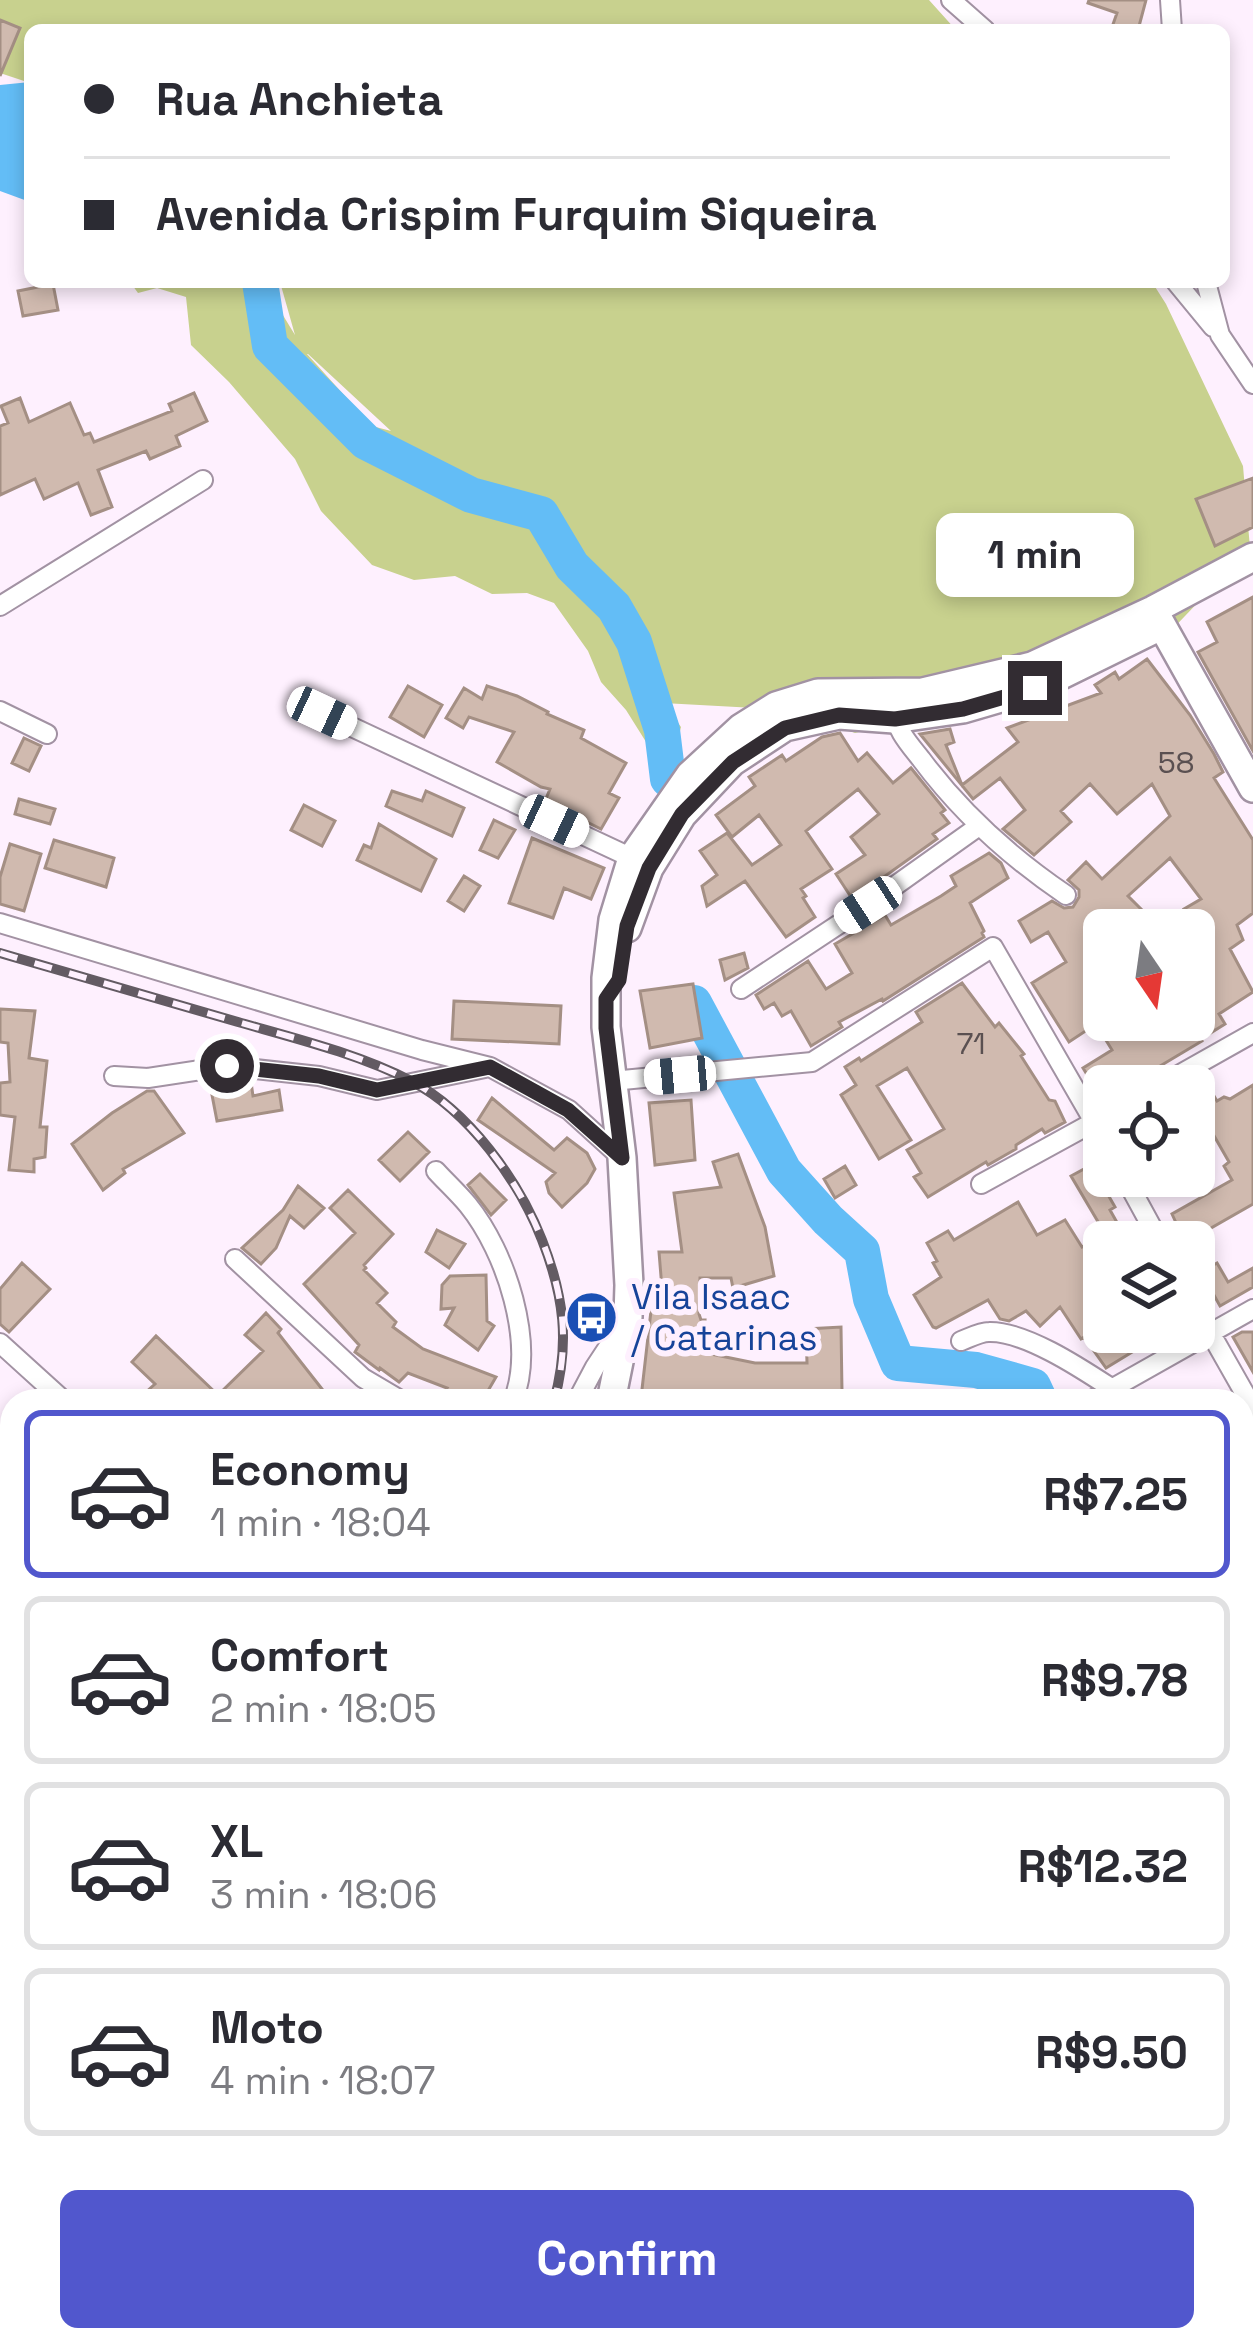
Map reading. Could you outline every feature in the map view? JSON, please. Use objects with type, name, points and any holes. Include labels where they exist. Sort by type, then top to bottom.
[{"type":"main road","points":[[1157,617],[1253,557]]},
{"type":"main road","points":[[606,999],[619,980],[627,926],[649,868],[682,814],[733,762],[785,728],[895,706],[923,692],[1032,666],[1253,577]]},
{"type":"main road","points":[[1157,617],[1253,788]]},
{"type":"main road","points":[[613,1389],[628,1317],[629,1285],[606,999],[613,920],[632,858],[690,775],[741,728],[776,706],[818,693],[895,706]]},
{"type":"street","points":[[951,0],[978,24]]},
{"type":"street","points":[[1181,288],[1253,384]]},
{"type":"street","points":[[1208,288],[1220,335]]},
{"type":"street","points":[[0,606],[202,480]]},
{"type":"street","points":[[895,706],[907,741],[944,790],[1022,865],[1066,895]]},
{"type":"street","points":[[0,711],[47,734]]},
{"type":"street","points":[[322,713],[632,858]]},
{"type":"street","points":[[741,989],[979,826]]},
{"type":"street","points":[[0,923],[490,1067],[568,1110],[622,1158]]},
{"type":"street","points":[[612,1081],[812,1062],[993,947],[1083,1096]]},
{"type":"street","points":[[1196,1065],[1253,1033]]},
{"type":"street","points":[[114,1076],[148,1078],[227,1066],[319,1076],[377,1090],[490,1067]]},
{"type":"street","points":[[981,1184],[1083,1135]]},
{"type":"street","points":[[436,1171],[471,1208],[500,1260],[517,1312],[523,1353],[518,1389]]},
{"type":"street","points":[[235,1258],[364,1378],[382,1389]]},
{"type":"street","points":[[1215,1333],[1253,1309]]},
{"type":"street","points":[[583,1389],[628,1317]]},
{"type":"street","points":[[961,1341],[989,1332],[1022,1340],[1070,1360],[1111,1388],[1177,1353]]},
{"type":"street","points":[[1215,1342],[1242,1389]]},
{"type":"street","points":[[0,1371],[7,1349],[51,1389]]},
{"type":"green space","points":[[0,0],[929,0],[951,24],[24,24],[24,81],[0,73]]},
{"type":"green space","points":[[157,288],[277,288],[281,312],[295,335],[282,288],[1156,288],[1243,466],[1250,548],[1163,639],[1028,691],[855,733],[792,710],[663,703],[681,727],[668,777],[626,710],[601,682],[588,651],[554,603],[527,593],[492,594],[455,576],[414,580],[372,565],[321,511],[295,459],[191,345],[186,297]],"holes":[[[307,354],[391,431],[372,426]]]},
{"type":"water","points":[[24,83],[24,200],[0,191],[0,85]]},
{"type":"building","points":[[1146,0],[1140,24],[1113,24],[1117,13],[1088,3]]},
{"type":"building","points":[[0,20],[20,28],[0,76]]},
{"type":"building","points":[[54,288],[58,310],[23,316],[18,291]]},
{"type":"building","points":[[194,393],[207,421],[176,436],[180,446],[150,459],[146,451],[98,470],[112,507],[91,515],[78,483],[44,499],[35,479],[0,495],[0,426],[8,423],[1,406],[20,398],[29,422],[70,403],[84,435],[90,433],[94,442],[172,411],[169,404]]},
{"type":"building","points":[[1253,478],[1253,527],[1215,546],[1196,499]]},
{"type":"building","points":[[1253,597],[1253,751],[1198,652],[1217,642],[1207,622]]},
{"type":"building","points":[[1147,659],[1214,754],[1223,772],[1214,778],[1253,840],[1253,913],[1237,925],[1243,940],[1230,949],[1253,992],[1219,1014],[1225,1024],[1215,1030],[1215,909],[1184,909],[1201,899],[1170,858],[1128,896],[1141,909],[1083,909],[1083,1033],[1069,1042],[1032,983],[1066,962],[1048,932],[1031,942],[1019,921],[1052,901],[1073,907],[1079,890],[1068,880],[1086,862],[1102,879],[1170,816],[1152,784],[1117,814],[1090,784],[1061,811],[1071,822],[1034,855],[1003,829],[1025,810],[1000,778],[973,799],[920,734],[950,729],[954,742],[946,745],[962,785],[1018,742],[1007,728],[1101,693],[1095,685],[1115,672],[1119,679]]},
{"type":"building","points":[[408,686],[442,705],[424,737],[390,717]]},
{"type":"building","points":[[487,686],[584,730],[581,738],[626,763],[609,793],[619,798],[601,829],[545,801],[550,789],[497,762],[514,732],[469,717],[463,728],[446,718],[464,688],[482,699]]},
{"type":"building","points":[[840,733],[858,761],[867,753],[893,783],[911,768],[945,810],[941,813],[949,823],[933,834],[937,839],[851,897],[836,874],[865,855],[851,837],[879,814],[858,789],[806,831],[832,869],[801,889],[815,917],[786,937],[745,881],[707,906],[702,886],[717,875],[700,851],[727,833],[752,865],[781,845],[759,815],[732,837],[716,815],[755,786],[749,777],[782,755],[786,761],[822,737]]},
{"type":"building","points":[[24,738],[41,746],[29,771],[12,763]]},
{"type":"building","points":[[392,791],[422,801],[426,791],[464,808],[452,836],[386,806]]},
{"type":"building","points":[[19,799],[55,809],[50,824],[15,814]]},
{"type":"building","points":[[304,805],[335,821],[322,846],[291,830]]},
{"type":"building","points":[[494,820],[515,830],[498,858],[480,850]]},
{"type":"building","points":[[379,824],[436,859],[421,891],[357,860],[364,845],[371,848]]},
{"type":"building","points":[[532,838],[604,868],[591,899],[564,888],[553,918],[509,903]]},
{"type":"building","points":[[54,840],[114,858],[106,887],[45,868]]},
{"type":"building","points":[[10,844],[41,854],[24,911],[0,904],[0,877]]},
{"type":"building","points":[[989,853],[1008,878],[970,903],[984,937],[883,1001],[839,1022],[842,1027],[811,1046],[791,1011],[782,1016],[774,1003],[764,1009],[756,995],[808,961],[826,989],[852,973],[835,944],[885,915],[891,925],[941,896],[956,886],[951,876]]},
{"type":"building","points":[[464,876],[480,886],[464,911],[448,901]]},
{"type":"building","points":[[744,953],[748,968],[725,980],[720,960]]},
{"type":"building","points":[[962,983],[995,1027],[999,1023],[1024,1054],[1021,1056],[1065,1122],[1045,1133],[1042,1129],[1016,1149],[928,1197],[914,1177],[921,1173],[907,1150],[944,1129],[907,1068],[877,1086],[911,1140],[879,1159],[841,1095],[856,1085],[845,1067],[922,1022],[916,1012]]},
{"type":"building","points":[[693,984],[702,1038],[650,1048],[640,991]]},
{"type":"building","points":[[454,1001],[561,1006],[559,1044],[452,1039]]},
{"type":"building","points":[[0,1009],[35,1011],[29,1058],[47,1061],[40,1127],[47,1127],[45,1157],[34,1159],[34,1172],[9,1170],[15,1117],[0,1115],[0,1083],[10,1082],[8,1043],[0,1042]]},
{"type":"building","points":[[1106,1041],[1202,1041],[1162,1065],[1088,1065],[1112,1050]]},
{"type":"building","points":[[226,1081],[251,1082],[253,1096],[279,1090],[282,1110],[217,1121],[212,1095],[228,1093]]},
{"type":"building","points":[[1253,1085],[1253,1204],[1215,1226],[1215,1221],[1175,1221],[1172,1214],[1202,1197],[1215,1197],[1215,1190],[1232,1180],[1224,1166],[1229,1162],[1215,1138],[1215,1098],[1230,1099]]},
{"type":"building","points":[[147,1091],[154,1091],[184,1133],[123,1169],[125,1173],[103,1190],[72,1144]]},
{"type":"building","points":[[492,1098],[554,1150],[567,1138],[587,1153],[595,1169],[562,1207],[546,1182],[555,1173],[478,1120]]},
{"type":"building","points":[[691,1100],[695,1160],[655,1165],[649,1103]]},
{"type":"building","points":[[408,1132],[429,1152],[400,1181],[379,1160]]},
{"type":"building","points":[[738,1154],[765,1227],[774,1276],[733,1288],[731,1278],[700,1278],[699,1314],[708,1331],[706,1353],[755,1363],[807,1363],[806,1329],[841,1327],[842,1389],[642,1389],[652,1302],[663,1301],[659,1252],[682,1252],[674,1193],[721,1187],[713,1162]]},
{"type":"building","points":[[845,1166],[856,1185],[835,1198],[824,1179]]},
{"type":"building","points":[[1083,1170],[1083,1196],[1071,1176]]},
{"type":"building","points":[[480,1174],[506,1200],[491,1215],[468,1185]]},
{"type":"building","points":[[298,1186],[324,1208],[304,1228],[290,1216],[276,1248],[261,1264],[242,1248],[283,1210]]},
{"type":"building","points":[[348,1190],[393,1234],[364,1270],[387,1293],[377,1303],[396,1322],[393,1327],[423,1349],[496,1377],[489,1389],[446,1389],[408,1373],[399,1382],[355,1352],[359,1345],[304,1284],[355,1233],[330,1208]]},
{"type":"building","points":[[1083,1197],[1109,1197],[1116,1221],[1098,1221]]},
{"type":"building","points":[[1018,1202],[1037,1235],[1065,1220],[1083,1246],[1083,1338],[1060,1307],[1040,1326],[1026,1311],[1009,1321],[1000,1319],[988,1300],[933,1327],[914,1295],[941,1277],[927,1243],[948,1231],[954,1240]]},
{"type":"building","points":[[437,1230],[465,1244],[449,1268],[426,1252]]},
{"type":"building","points":[[22,1263],[50,1289],[9,1332],[0,1324],[0,1289]]},
{"type":"building","points":[[1215,1264],[1228,1282],[1253,1268],[1253,1287],[1220,1306],[1215,1297]]},
{"type":"building","points":[[486,1275],[487,1321],[494,1326],[478,1350],[445,1325],[454,1308],[441,1309],[442,1285],[450,1276]]},
{"type":"building","points":[[266,1313],[322,1389],[224,1389],[263,1351],[245,1335]]},
{"type":"building","points":[[1253,1332],[1253,1372],[1233,1337]]},
{"type":"building","points":[[156,1336],[212,1389],[149,1389],[155,1384],[132,1362]]},
{"type":"building","points":[[1095,1353],[1131,1353],[1106,1368]]},
{"type":"waterway","points":[[261,288],[270,346],[366,442],[471,495],[541,514],[572,566],[614,607],[634,642],[662,730],[668,779]]},
{"type":"waterway","points":[[694,1003],[784,1171],[862,1251],[871,1299],[898,1363],[976,1370],[1034,1389]]},
{"type":"railway","points":[[0,953],[348,1055],[411,1081],[453,1110],[490,1150],[520,1194],[549,1261],[560,1300],[563,1339],[557,1389]]},
{"type":"place","name":"Vila Isaac / Catarinas","points":[[592,1318]]},
{"type":"route","points":[[227,1066],[319,1076],[377,1090],[490,1067],[568,1110],[622,1158],[606,999],[619,980],[627,926],[649,868],[682,814],[733,762],[785,728],[839,715],[895,719],[963,709],[1035,688]]}]
